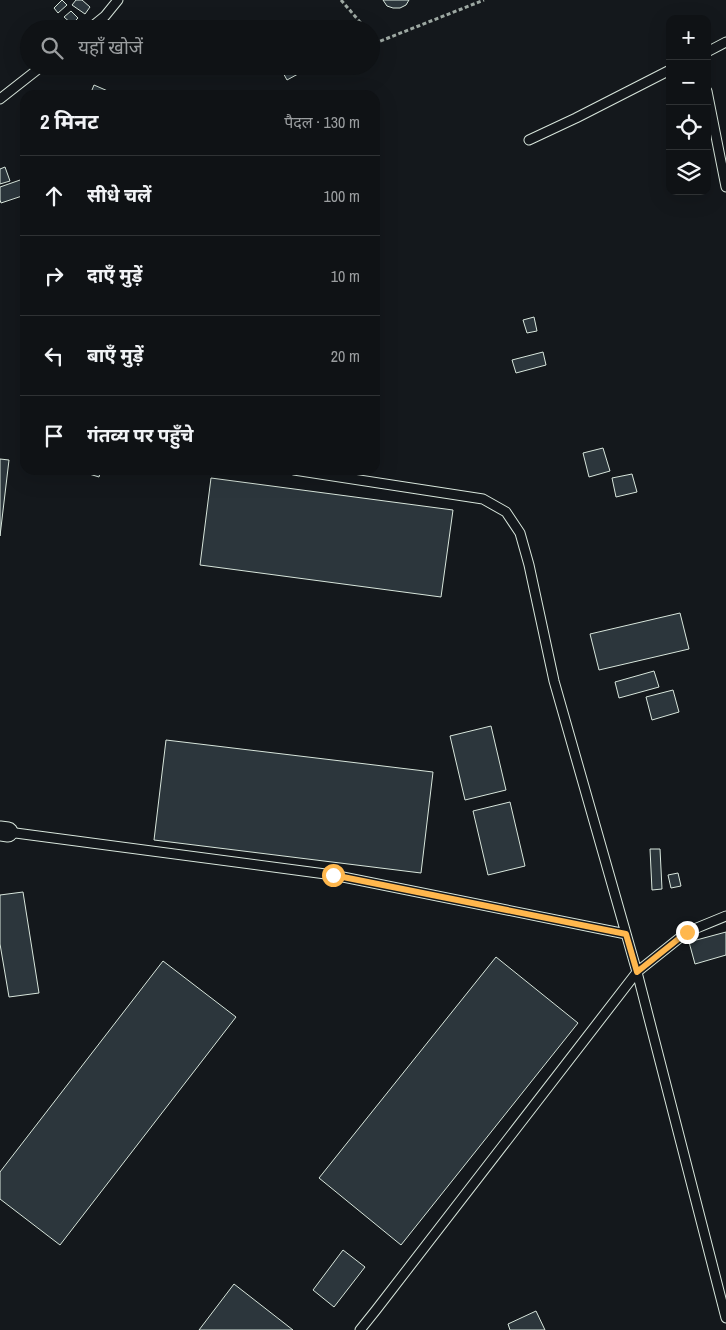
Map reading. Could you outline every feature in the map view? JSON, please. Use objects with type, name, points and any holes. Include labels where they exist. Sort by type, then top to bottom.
[{"type":"lane","points":[[100,20],[118,0]]},
{"type":"lane","points":[[711,50],[726,42]]},
{"type":"lane","points":[[529,140],[666,72]]},
{"type":"lane","points":[[0,99],[31,75]]},
{"type":"lane","points":[[710,105],[726,187]]},
{"type":"lane","points":[[327,475],[483,499],[506,512],[520,533],[529,565],[554,681],[637,972],[726,1318]]},
{"type":"lane","points":[[4,832],[333,875],[626,934]]},
{"type":"lane","points":[[360,1330],[637,972],[687,932],[726,916]]},
{"type":"path","points":[[341,0],[358,20]]},
{"type":"path","points":[[380,41],[484,0]]},
{"type":"building","points":[[62,0],[67,5],[58,13],[54,8]]},
{"type":"building","points":[[76,0],[82,0],[90,7],[85,14],[72,5]]},
{"type":"building","points":[[383,0],[409,0],[406,5],[400,8],[393,8],[387,6]]},
{"type":"building","points":[[71,11],[78,18],[76,20],[67,20],[64,17]]},
{"type":"building","points":[[284,75],[296,75],[287,80]]},
{"type":"building","points":[[94,85],[106,90],[92,90]]},
{"type":"building","points":[[5,167],[10,181],[0,184],[0,169]]},
{"type":"building","points":[[20,180],[20,197],[1,203],[0,187]]},
{"type":"building","points":[[534,317],[537,331],[527,333],[523,320]]},
{"type":"building","points":[[543,352],[546,365],[516,373],[512,360]]},
{"type":"building","points":[[603,448],[610,471],[589,477],[583,453]]},
{"type":"building","points":[[0,459],[9,460],[0,536]]},
{"type":"building","points":[[632,474],[637,492],[616,497],[612,478]]},
{"type":"building","points":[[211,478],[453,510],[441,597],[200,565]]},
{"type":"building","points":[[680,613],[689,649],[599,670],[590,634]]},
{"type":"building","points":[[654,671],[659,687],[619,698],[615,682]]},
{"type":"building","points":[[673,690],[679,712],[652,720],[646,697]]},
{"type":"building","points":[[491,726],[506,790],[465,800],[450,736]]},
{"type":"building","points":[[166,740],[433,772],[421,873],[154,840]]},
{"type":"building","points":[[510,802],[525,866],[488,875],[473,811]]},
{"type":"building","points":[[650,849],[660,849],[662,889],[652,890]]},
{"type":"building","points":[[678,873],[681,886],[671,888],[668,875]]},
{"type":"building","points":[[23,892],[39,993],[9,997],[0,944],[0,895]]},
{"type":"building","points":[[726,932],[726,955],[695,964],[689,942]]},
{"type":"building","points":[[496,957],[578,1023],[401,1245],[319,1178]]},
{"type":"building","points":[[163,961],[236,1017],[60,1245],[0,1199],[0,1172]]},
{"type":"building","points":[[343,1250],[365,1267],[334,1307],[313,1290]]},
{"type":"building","points":[[234,1284],[293,1330],[199,1330]]},
{"type":"building","points":[[536,1311],[545,1330],[510,1330],[508,1324]]},
{"type":"route","points":[[333,875],[626,934],[637,972],[687,932]]}]
